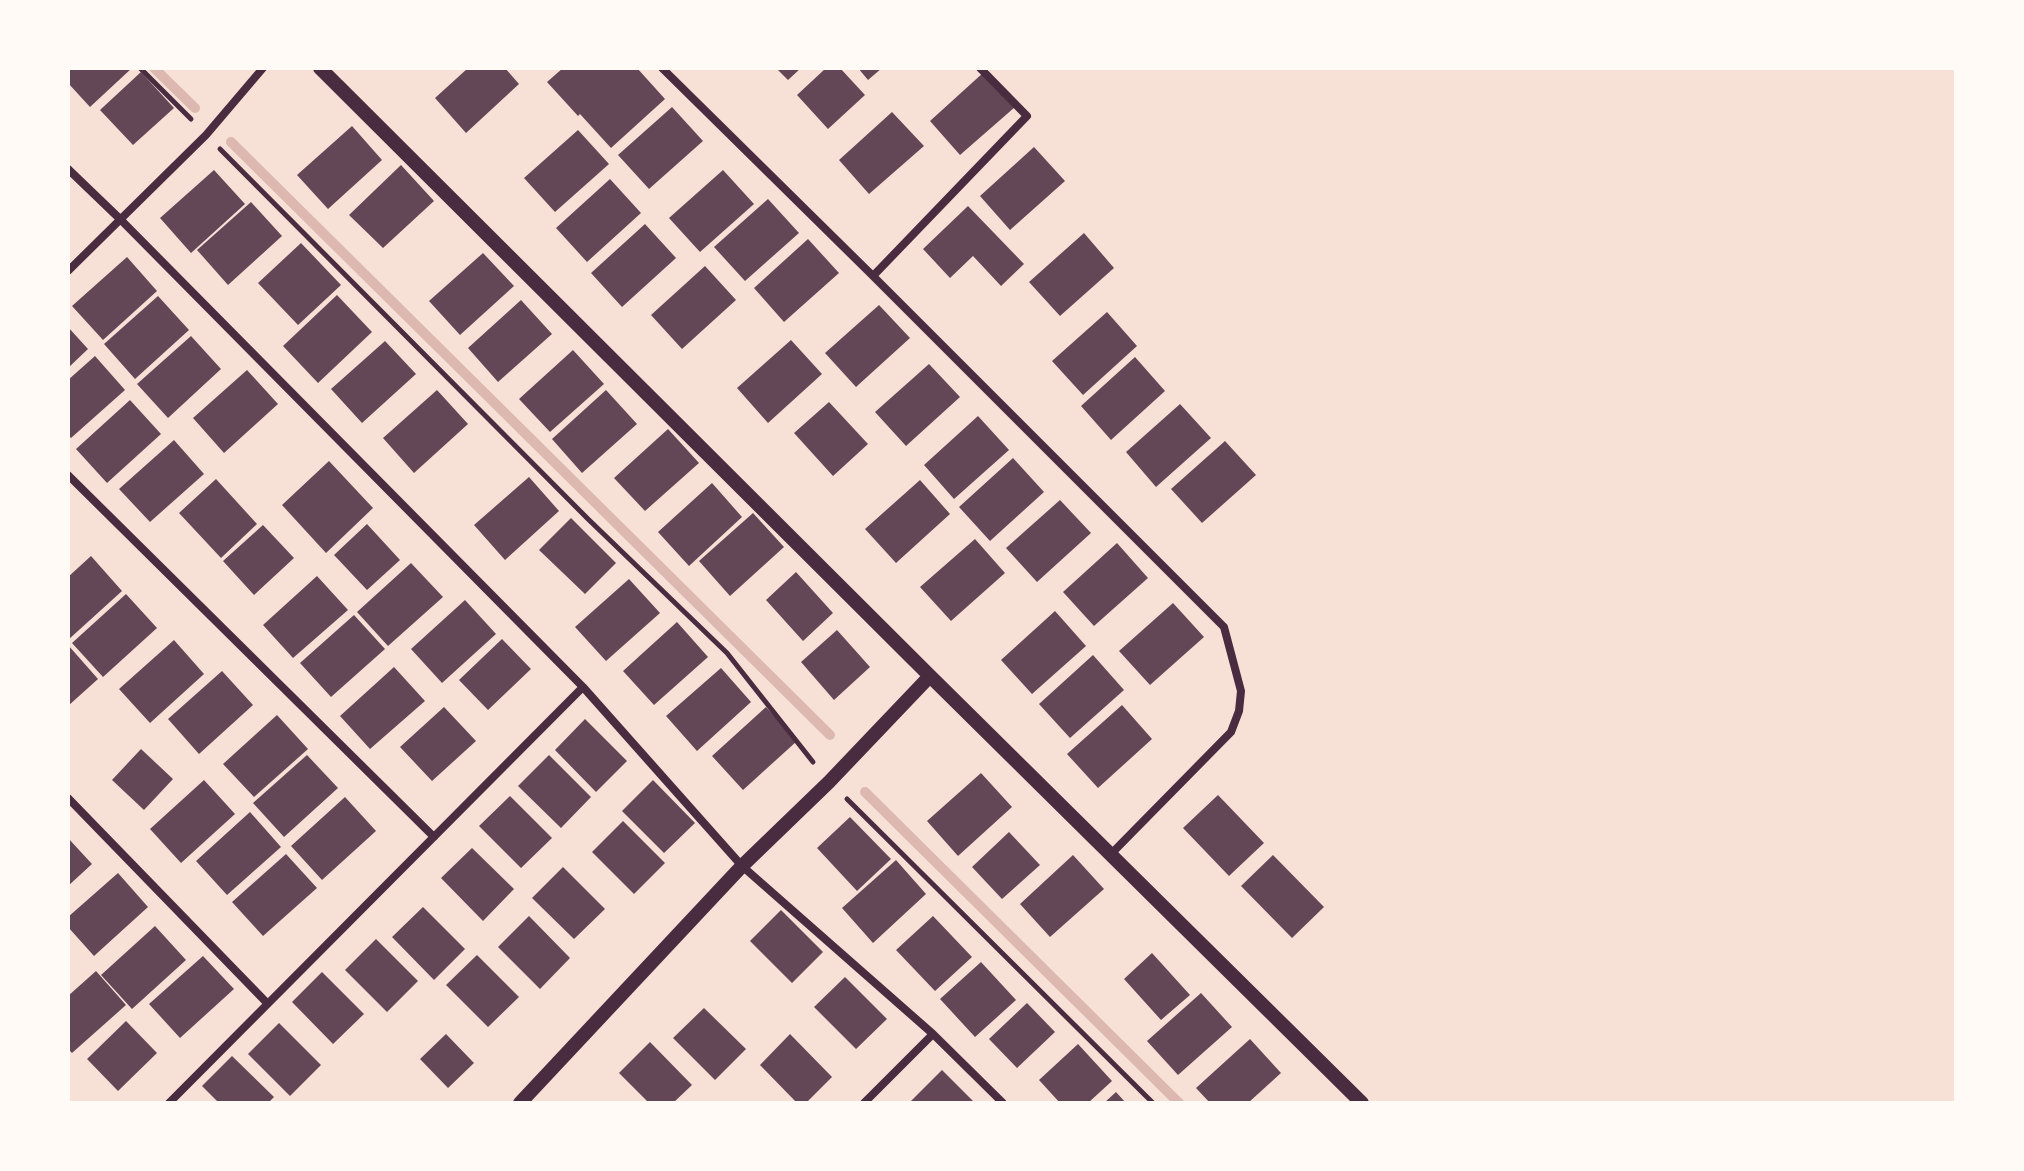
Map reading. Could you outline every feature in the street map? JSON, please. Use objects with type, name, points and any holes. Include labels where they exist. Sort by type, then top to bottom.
[{"type":"street","points":[[68,271],[206,135],[263,68]]},
{"type":"street","points":[[320,68],[1362,1103]]},
{"type":"street","points":[[662,68],[1224,627],[1241,691],[1239,711],[1231,732],[1111,854]]},
{"type":"street","points":[[873,276],[1027,116],[980,68]]},
{"type":"street","points":[[68,169],[583,687],[742,866],[933,1034],[1003,1103]]},
{"type":"street","points":[[68,475],[434,837]]},
{"type":"street","points":[[520,1103],[742,866],[829,782],[930,676]]},
{"type":"street","points":[[169,1103],[583,687]]},
{"type":"street","points":[[68,798],[267,1003]]},
{"type":"street","points":[[864,1103],[933,1034]]},
{"type":"path","points":[[140,68],[588,519],[727,653],[829,782],[1153,1103]]},
{"type":"building","points":[[68,68],[132,68],[90,107],[68,83]]},
{"type":"building","points":[[468,68],[505,68],[519,84],[466,133],[435,98]]},
{"type":"building","points":[[563,68],[637,68],[665,99],[611,148],[547,82]]},
{"type":"building","points":[[776,68],[801,68],[788,80]]},
{"type":"building","points":[[826,68],[840,68],[865,95],[828,129],[797,95]]},
{"type":"building","points":[[858,68],[882,68],[868,80]]},
{"type":"building","points":[[141,72],[174,108],[133,145],[100,110]]},
{"type":"building","points":[[984,72],[1015,107],[960,155],[930,121]]},
{"type":"building","points":[[672,107],[703,141],[649,189],[618,155]]},
{"type":"building","points":[[892,112],[924,146],[869,194],[839,160]]},
{"type":"building","points":[[352,126],[382,160],[328,209],[297,175]]},
{"type":"building","points":[[578,130],[609,164],[555,212],[524,178]]},
{"type":"building","points":[[1034,147],[1065,181],[1010,230],[980,196]]},
{"type":"building","points":[[401,165],[434,201],[383,248],[349,215]]},
{"type":"building","points":[[214,170],[245,204],[191,253],[160,218]]},
{"type":"building","points":[[723,170],[754,204],[700,252],[669,218]]},
{"type":"building","points":[[610,179],[641,213],[587,262],[556,228]]},
{"type":"building","points":[[768,199],[799,233],[745,281],[714,247]]},
{"type":"building","points":[[251,202],[282,236],[228,285],[197,250]]},
{"type":"building","points":[[968,206],[1024,264],[1001,286],[973,256],[950,278],[923,249]]},
{"type":"building","points":[[645,224],[676,258],[622,307],[591,273]]},
{"type":"building","points":[[1084,233],[1114,268],[1060,316],[1029,282]]},
{"type":"building","points":[[808,239],[839,273],[784,322],[754,288]]},
{"type":"building","points":[[301,243],[341,285],[298,325],[258,283]]},
{"type":"building","points":[[483,253],[514,286],[460,335],[429,301]]},
{"type":"building","points":[[127,257],[157,291],[103,340],[72,306]]},
{"type":"building","points":[[705,266],[736,300],[682,349],[651,315]]},
{"type":"building","points":[[337,295],[372,332],[318,383],[283,346]]},
{"type":"building","points":[[158,296],[189,330],[135,379],[104,344]]},
{"type":"building","points":[[521,300],[552,334],[498,382],[468,348]]},
{"type":"building","points":[[879,305],[910,338],[856,387],[825,353]]},
{"type":"building","points":[[1107,312],[1137,346],[1083,395],[1052,361]]},
{"type":"building","points":[[68,327],[88,349],[68,368]]},
{"type":"building","points":[[191,336],[221,369],[168,418],[137,384]]},
{"type":"building","points":[[791,340],[822,374],[768,423],[737,388]]},
{"type":"building","points":[[385,341],[416,374],[362,423],[331,389]]},
{"type":"building","points":[[573,350],[604,384],[550,432],[519,399]]},
{"type":"building","points":[[95,356],[125,390],[71,438],[68,435],[68,380]]},
{"type":"building","points":[[1135,357],[1165,391],[1111,440],[1081,406]]},
{"type":"building","points":[[929,364],[960,397],[906,446],[875,412]]},
{"type":"building","points":[[247,370],[278,404],[224,453],[193,418]]},
{"type":"building","points":[[437,390],[468,424],[414,473],[383,438]]},
{"type":"building","points":[[606,390],[637,424],[582,473],[552,439]]},
{"type":"building","points":[[130,400],[161,434],[107,483],[76,449]]},
{"type":"building","points":[[829,402],[868,444],[833,476],[794,433]]},
{"type":"building","points":[[1180,404],[1211,438],[1156,487],[1126,452]]},
{"type":"building","points":[[978,416],[1009,450],[954,499],[924,465]]},
{"type":"building","points":[[668,429],[699,463],[645,511],[614,478]]},
{"type":"building","points":[[174,440],[204,474],[150,522],[119,489]]},
{"type":"building","points":[[1225,441],[1256,475],[1202,523],[1171,489]]},
{"type":"building","points":[[1013,458],[1044,492],[990,541],[959,507]]},
{"type":"building","points":[[329,461],[373,508],[326,553],[282,505]]},
{"type":"building","points":[[529,477],[559,511],[505,560],[474,525]]},
{"type":"building","points":[[216,479],[257,524],[221,558],[179,513]]},
{"type":"building","points":[[920,480],[950,514],[896,563],[865,529]]},
{"type":"building","points":[[712,483],[742,517],[689,566],[658,532]]},
{"type":"building","points":[[1060,500],[1091,533],[1037,582],[1006,548]]},
{"type":"building","points":[[753,513],[784,547],[730,596],[699,561]]},
{"type":"building","points":[[571,518],[616,563],[585,594],[539,550]]},
{"type":"building","points":[[367,524],[400,560],[367,590],[334,555]]},
{"type":"building","points":[[263,525],[294,558],[254,595],[223,561]]},
{"type":"building","points":[[975,539],[1005,573],[951,621],[920,587]]},
{"type":"building","points":[[1117,543],[1148,578],[1094,626],[1063,592]]},
{"type":"building","points":[[91,556],[122,591],[68,640],[68,577]]},
{"type":"building","points":[[411,563],[443,597],[388,646],[357,612]]},
{"type":"building","points":[[796,572],[833,613],[803,641],[766,600]]},
{"type":"building","points":[[317,576],[348,610],[293,658],[263,625]]},
{"type":"building","points":[[629,579],[660,613],[606,661],[575,627]]},
{"type":"building","points":[[126,594],[157,628],[103,677],[72,643]]},
{"type":"building","points":[[465,600],[496,634],[442,683],[411,649]]},
{"type":"building","points":[[1173,603],[1204,637],[1150,685],[1119,651]]},
{"type":"building","points":[[1055,611],[1086,646],[1032,694],[1001,660]]},
{"type":"building","points":[[354,615],[385,649],[331,697],[300,663]]},
{"type":"building","points":[[677,622],[708,657],[654,705],[623,671]]},
{"type":"building","points":[[837,630],[870,667],[834,700],[801,662]]},
{"type":"building","points":[[502,639],[531,669],[488,710],[459,680]]},
{"type":"building","points":[[174,640],[204,674],[150,723],[119,689]]},
{"type":"building","points":[[68,645],[98,679],[68,706]]},
{"type":"building","points":[[1093,655],[1124,690],[1070,738],[1039,704]]},
{"type":"building","points":[[394,667],[425,701],[370,749],[340,716]]},
{"type":"building","points":[[721,668],[751,702],[697,751],[666,716]]},
{"type":"building","points":[[222,671],[253,705],[199,754],[168,719]]},
{"type":"building","points":[[1122,705],[1152,739],[1098,788],[1067,754]]},
{"type":"building","points":[[444,707],[476,741],[432,781],[400,747]]},
{"type":"building","points":[[766,707],[797,741],[743,790],[712,756]]},
{"type":"building","points":[[277,715],[308,749],[254,797],[223,764]]},
{"type":"building","points":[[585,719],[627,761],[596,792],[555,750]]},
{"type":"building","points":[[141,749],[173,779],[144,810],[112,780]]},
{"type":"building","points":[[307,755],[338,788],[284,837],[253,803]]},
{"type":"building","points":[[549,755],[591,797],[561,828],[518,786]]},
{"type":"building","points":[[981,773],[1012,807],[958,856],[927,821]]},
{"type":"building","points":[[204,780],[235,814],[181,863],[150,829]]},
{"type":"building","points":[[653,780],[695,823],[664,853],[622,811]]},
{"type":"building","points":[[1218,795],[1264,843],[1229,876],[1183,828]]},
{"type":"building","points":[[510,796],[552,838],[521,868],[479,826]]},
{"type":"building","points":[[345,797],[376,831],[322,880],[291,846]]},
{"type":"building","points":[[250,812],[281,847],[227,895],[196,861]]},
{"type":"building","points":[[850,817],[891,859],[857,891],[817,848]]},
{"type":"building","points":[[623,821],[665,863],[634,894],[592,852]]},
{"type":"building","points":[[1009,832],[1040,865],[1002,899],[972,867]]},
{"type":"building","points":[[68,838],[92,864],[68,886]]},
{"type":"building","points":[[472,848],[514,889],[483,921],[441,878]]},
{"type":"building","points":[[286,854],[317,888],[263,936],[232,902]]},
{"type":"building","points":[[1073,855],[1104,889],[1050,937],[1020,904]]},
{"type":"building","points":[[1273,855],[1324,907],[1292,938],[1241,886]]},
{"type":"building","points":[[896,860],[926,894],[873,943],[842,908]]},
{"type":"building","points":[[563,867],[605,909],[574,939],[532,898]]},
{"type":"building","points":[[118,873],[148,907],[94,956],[68,927],[68,917]]},
{"type":"building","points":[[423,907],[465,949],[434,980],[392,937]]},
{"type":"building","points":[[781,910],[823,952],[792,983],[750,941]]},
{"type":"building","points":[[529,916],[570,958],[540,989],[498,947]]},
{"type":"building","points":[[933,916],[972,957],[935,991],[896,950]]},
{"type":"building","points":[[155,926],[186,960],[132,1009],[101,975]]},
{"type":"building","points":[[376,939],[418,981],[387,1012],[345,970]]},
{"type":"building","points":[[1152,953],[1190,995],[1161,1020],[1124,979]]},
{"type":"building","points":[[477,955],[519,997],[488,1027],[446,985]]},
{"type":"building","points":[[203,956],[234,989],[180,1038],[149,1004]]},
{"type":"building","points":[[981,962],[1016,1000],[975,1037],[940,999]]},
{"type":"building","points":[[96,971],[126,1005],[72,1053],[68,1049],[68,996]]},
{"type":"building","points":[[322,972],[364,1014],[333,1044],[292,1002]]},
{"type":"building","points":[[845,977],[887,1019],[856,1049],[814,1007]]},
{"type":"building","points":[[1201,993],[1232,1027],[1178,1075],[1147,1041]]},
{"type":"building","points":[[1027,1003],[1055,1032],[1017,1068],[989,1039]]},
{"type":"building","points":[[704,1008],[746,1049],[715,1080],[673,1038]]},
{"type":"building","points":[[126,1021],[157,1053],[118,1091],[87,1059]]},
{"type":"building","points":[[279,1023],[321,1065],[290,1096],[248,1054]]},
{"type":"building","points":[[446,1034],[474,1063],[448,1088],[420,1059]]},
{"type":"building","points":[[790,1034],[832,1077],[806,1103],[797,1103],[760,1065]]},
{"type":"building","points":[[1250,1039],[1281,1073],[1248,1103],[1210,1103],[1196,1088]]},
{"type":"building","points":[[650,1042],[692,1085],[673,1103],[649,1103],[619,1073]]},
{"type":"building","points":[[1078,1044],[1112,1081],[1088,1103],[1060,1103],[1039,1080]]},
{"type":"building","points":[[232,1056],[274,1097],[268,1103],[219,1103],[202,1086]]},
{"type":"building","points":[[942,1070],[975,1103],[913,1103],[911,1101]]},
{"type":"building","points":[[1116,1092],[1126,1103],[1104,1103]]},
{"type":"waterway","points":[[154,68],[195,108]]},
{"type":"waterway","points":[[231,142],[830,735]]},
{"type":"waterway","points":[[865,792],[1179,1103]]}]
